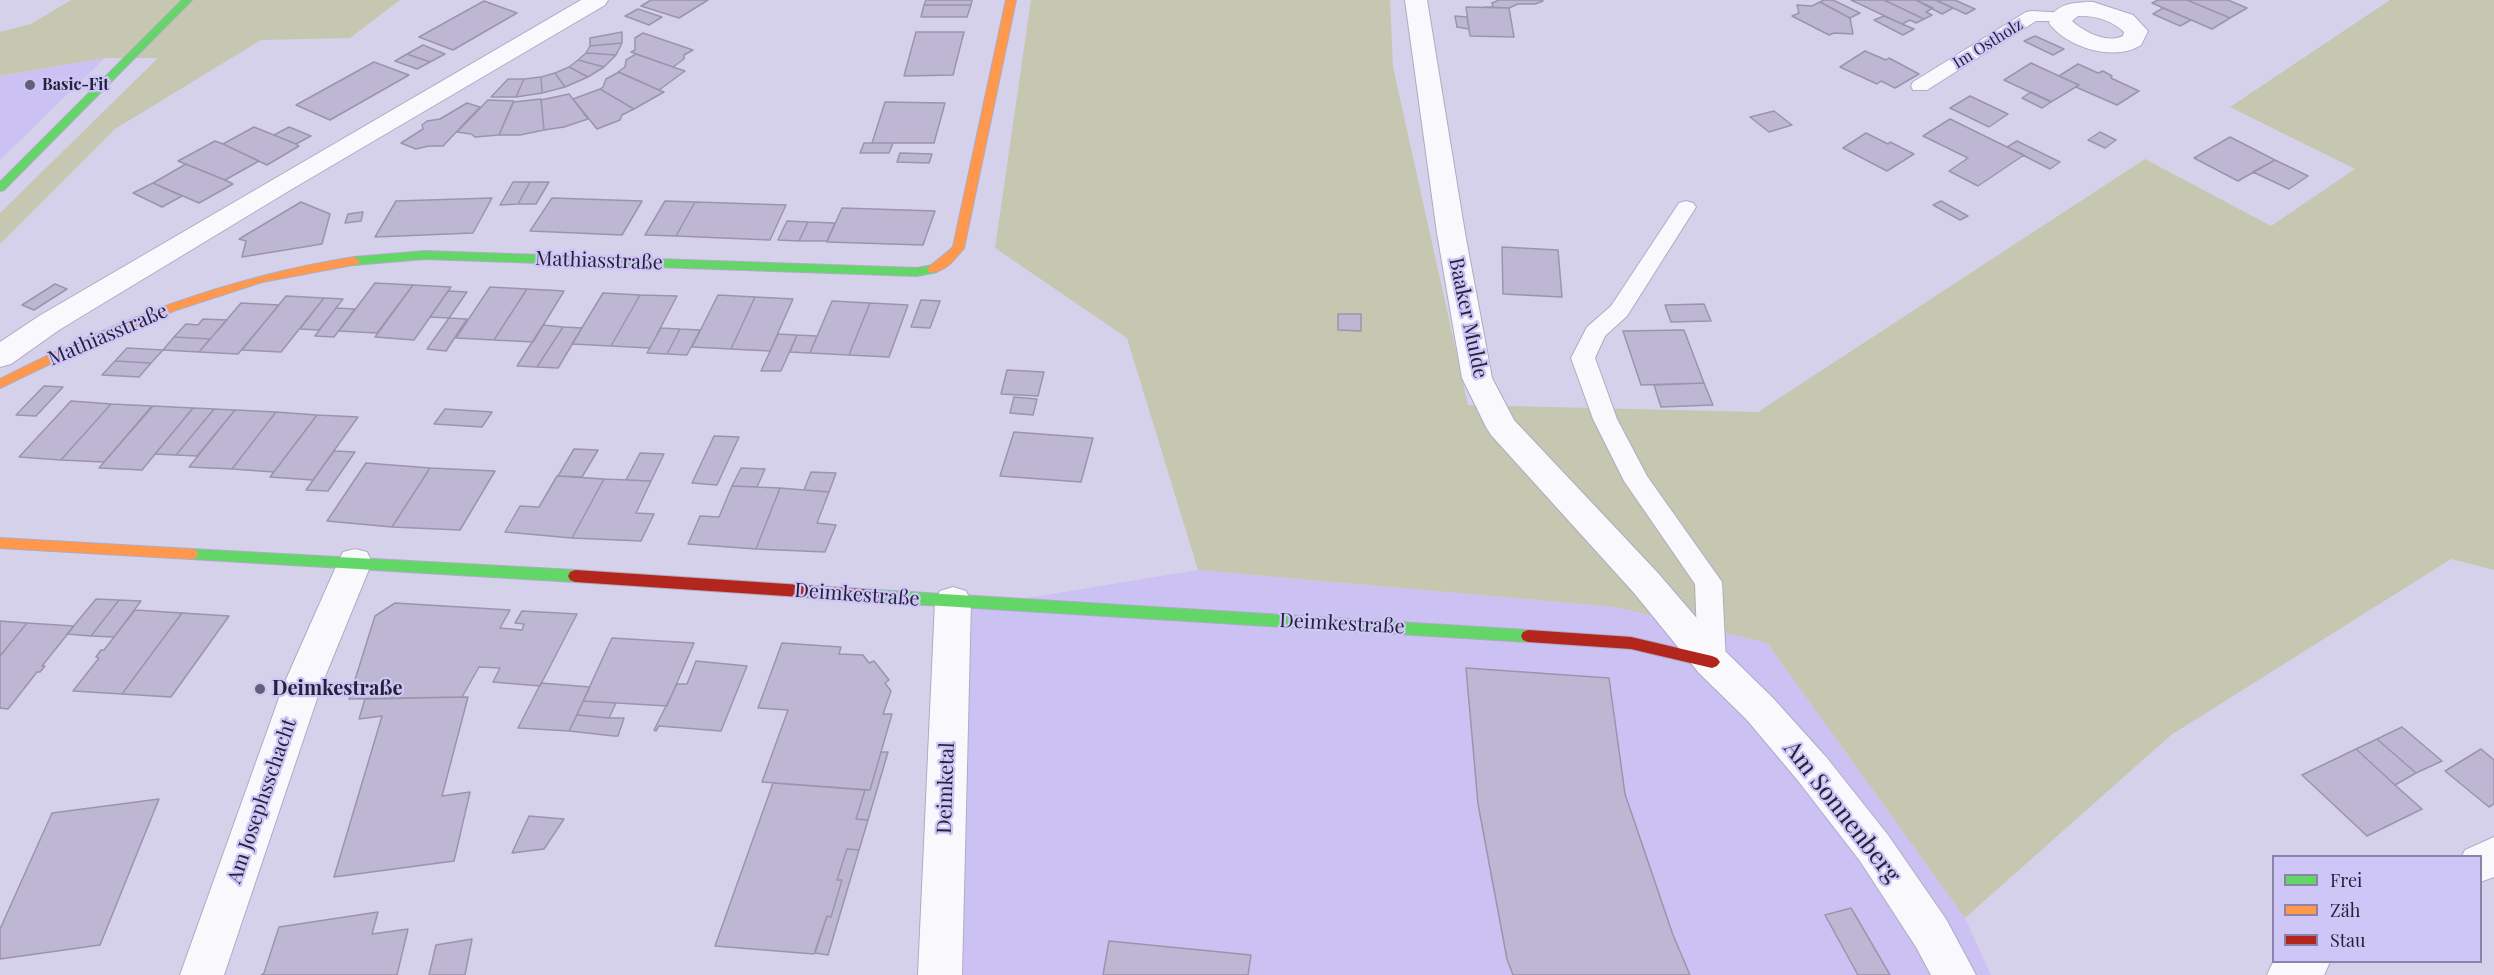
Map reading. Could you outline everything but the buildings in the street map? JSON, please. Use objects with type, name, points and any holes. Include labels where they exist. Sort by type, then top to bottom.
[{"type":"street","points":[[0,188],[187,0]]},
{"type":"street","name":"Mathiasstraße","points":[[0,357],[49,323],[283,183],[597,0]]},
{"type":"street","name":"Mathiasstraße","points":[[0,384],[60,353],[169,308],[251,280],[346,260],[425,255],[917,272],[935,270],[947,262],[958,248],[1011,0]]},
{"type":"street","name":"Baaker Mulde","points":[[1420,2],[1451,233],[1477,378],[1502,427],[1646,583],[1712,662]]},
{"type":"street","name":"Deimkestraße","points":[[0,543],[355,562],[953,602],[1631,643],[1712,662]]},
{"type":"street","name":"Am Josephsschacht","points":[[202,975],[303,684],[355,562]]},
{"type":"street","name":"Deimketal","points":[[940,975],[953,602]]},
{"type":"street","name":"Am Sonnenberg","points":[[1712,662],[1760,709],[1813,770],[1874,848],[1931,933],[1954,975]]},
{"type":"street","points":[[2289,975],[2307,963]]},
{"type":"lane","name":"Im Ostholz","points":[[1920,86],[2032,16],[2078,9]]},
{"type":"lane","points":[[1686,207],[1618,311],[1595,332],[1583,358],[1605,419],[1637,481],[1708,582],[1712,662]]},
{"type":"shaded area","points":[[105,58],[0,160],[0,76]]},
{"type":"shaded area","points":[[1198,570],[1616,607],[1767,643],[1965,918],[1991,975],[932,975],[936,613]]},
{"type":"green space","points":[[71,0],[400,0],[350,38],[261,40],[115,129],[0,244],[0,213],[158,58],[105,58],[0,76],[0,32],[31,24]]},
{"type":"green space","points":[[1031,0],[1390,0],[1393,67],[1468,405],[1758,412],[2145,159],[2271,226],[2355,169],[2230,107],[2390,0],[2494,0],[2494,570],[2451,559],[2171,735],[1965,918],[1767,643],[1616,607],[1198,570],[1127,338],[995,248]]},
{"type":"traffic: fast","points":[[0,188],[187,0]]},
{"type":"traffic: fast","points":[[354,261],[425,255],[917,272],[933,269]]},
{"type":"traffic: fast","points":[[191,554],[575,576]]},
{"type":"traffic: fast","points":[[877,596],[1528,636]]},
{"type":"traffic: slow","points":[[933,269],[945,262],[958,248],[1011,0]]},
{"type":"traffic: slow","points":[[0,384],[85,343],[172,307],[261,279],[307,268],[354,261]]},
{"type":"traffic: slow","points":[[0,543],[191,554]]},
{"type":"traffic: jam","points":[[575,576],[877,596]]},
{"type":"traffic: jam","points":[[1528,636],[1631,643],[1712,662]]},
{"type":"place","name":"Basic-Fit","points":[[30,85]]},
{"type":"place","name":"Deimkestraße","points":[[260,689]]}]
